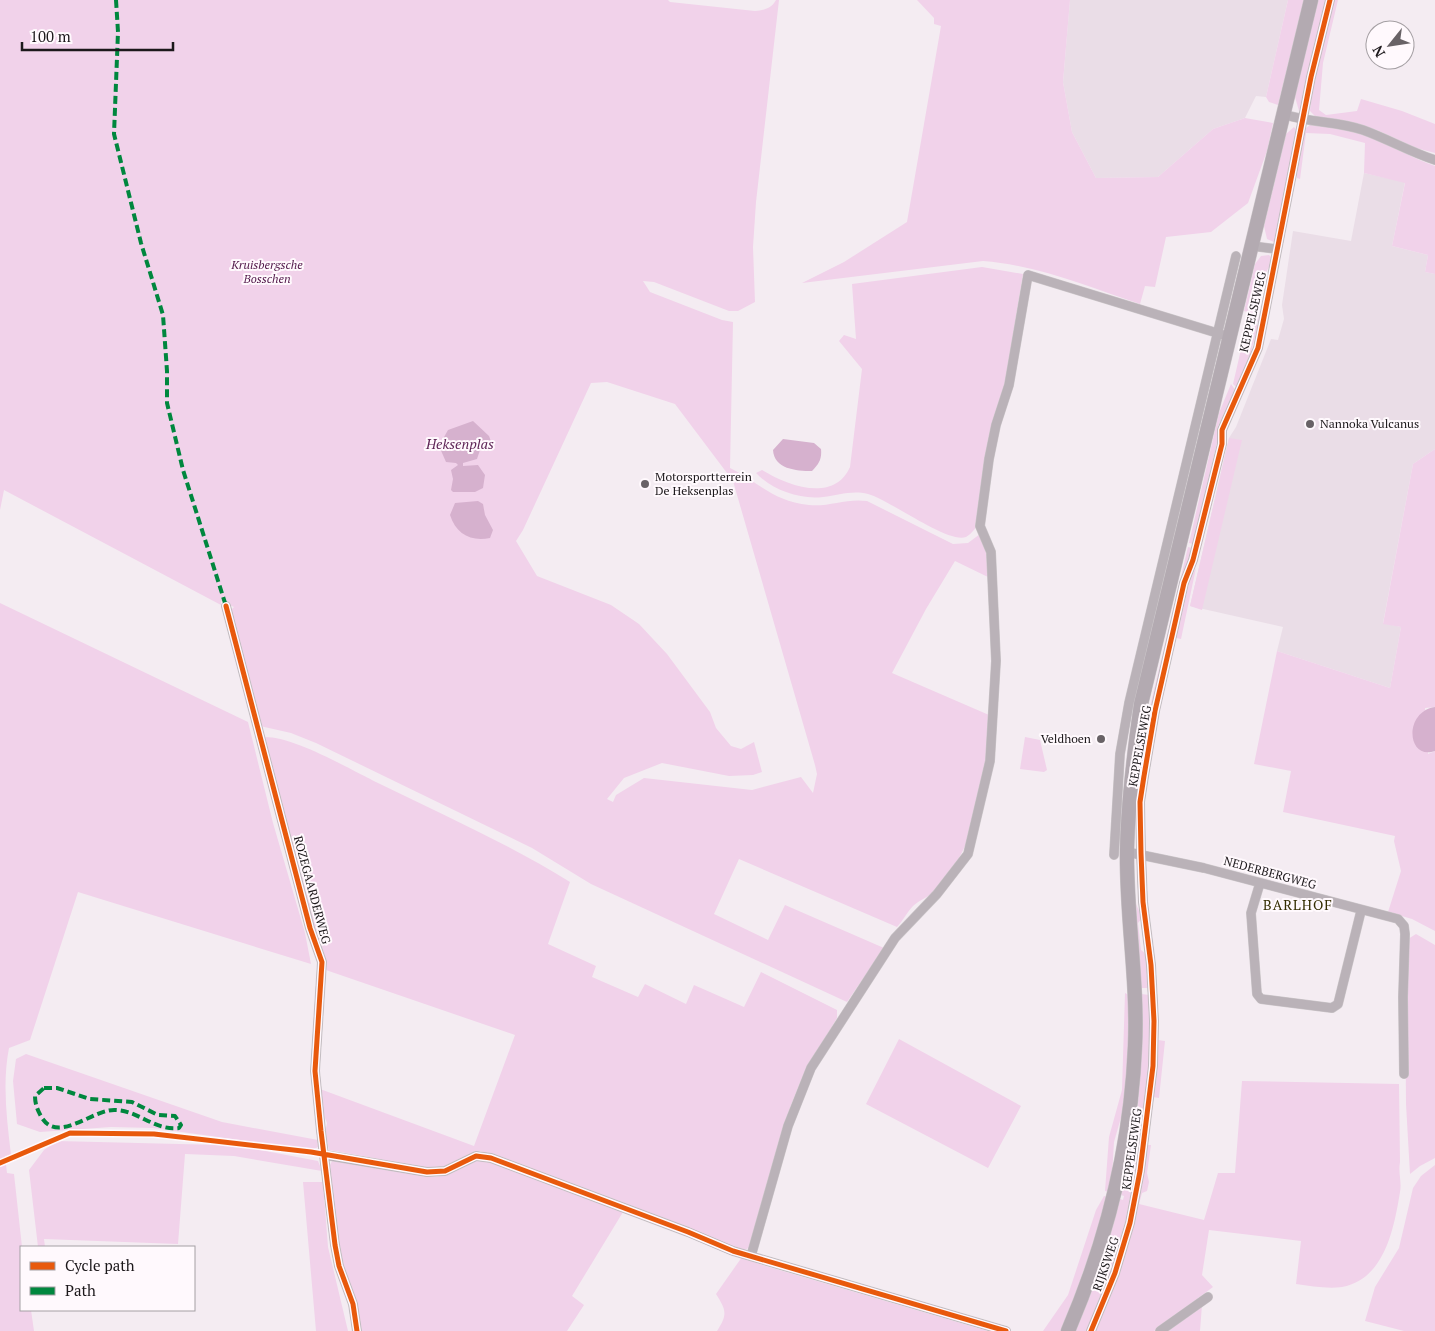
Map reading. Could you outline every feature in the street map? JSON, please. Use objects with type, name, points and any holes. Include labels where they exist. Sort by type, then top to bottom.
[{"type":"main road","name":"KEPPELSEWEG","points":[[1123,1147],[1131,1101],[1135,1045],[1127,853],[1129,742],[1141,704],[1224,335],[1252,246],[1311,0]]},
{"type":"main road","name":"RIJKSWEG","points":[[1068,1331],[1085,1291],[1109,1217],[1123,1147]]},
{"type":"street","name":"KEPPELSEWEG","points":[[1135,1201],[1153,1066],[1153,992],[1152,965],[1143,902],[1127,853],[1140,802],[1155,711],[1184,582],[1193,560],[1222,444],[1222,430],[1258,348],[1276,249],[1283,228],[1283,219],[1303,120],[1330,0]]},
{"type":"street","points":[[1283,114],[1303,120],[1363,130],[1435,160]]},
{"type":"street","points":[[1252,246],[1276,249]]},
{"type":"street","name":"KEPPELSEWEG","points":[[1224,335],[1236,256]]},
{"type":"street","points":[[751,1256],[788,1126],[811,1068],[895,938],[937,894],[968,854],[990,761],[995,690],[996,654],[991,552],[980,526],[989,459],[996,425],[1009,385],[1028,275],[1224,335]]},
{"type":"street","name":"ROZEGAARDERWEG","points":[[226,606],[310,928],[322,962],[315,1071],[334,1245],[339,1266],[353,1304],[357,1331]]},
{"type":"street","name":"NEDERBERGWEG","points":[[1127,853],[1260,883],[1361,911],[1368,910],[1398,919],[1404,926],[1404,1074]]},
{"type":"street","points":[[1260,883],[1251,914],[1257,994],[1261,999],[1332,1008],[1338,1004],[1361,911]]},
{"type":"street","points":[[1134,991],[1153,992]]},
{"type":"street","points":[[325,1155],[427,1172],[445,1171],[476,1156],[491,1158],[765,1262],[1006,1331]]},
{"type":"street","name":"RIJKSWEG","points":[[1091,1331],[1115,1273],[1135,1201]]},
{"type":"street","points":[[1160,1331],[1208,1297]]},
{"type":"shaded area","points":[[1070,0],[1288,0],[1266,97],[1256,96],[1245,118],[1213,129],[1158,177],[1096,178],[1072,132],[1063,82]]},
{"type":"shaded area","points":[[1364,173],[1405,182],[1392,246],[1428,255],[1425,272],[1435,274],[1435,449],[1413,464],[1383,623],[1401,627],[1390,688],[1277,651],[1283,627],[1190,606],[1229,438],[1236,427],[1271,339],[1278,340],[1284,319],[1282,305],[1293,231],[1351,241]]},
{"type":"green space","name":"Kruisbergsche Bosschen","points":[[0,0],[668,0],[670,2],[755,11],[767,8],[776,0],[779,0],[756,202],[753,247],[755,302],[738,311],[729,311],[654,282],[643,281],[650,292],[722,320],[733,322],[730,468],[767,491],[796,503],[824,505],[860,500],[867,501],[953,544],[968,543],[980,534],[988,552],[990,578],[955,561],[926,609],[892,673],[989,715],[986,762],[978,809],[962,852],[950,872],[935,891],[913,906],[897,927],[739,859],[714,914],[768,940],[785,905],[884,948],[847,1002],[591,884],[532,848],[316,743],[291,733],[260,726],[231,610],[234,607],[221,601],[221,605],[4,490],[0,510]],"holes":[[[607,382],[675,404],[733,481],[815,765],[817,774],[813,793],[801,777],[752,790],[644,778],[616,795],[613,802],[607,799],[624,778],[662,763],[729,776],[753,775],[762,772],[754,742],[741,749],[731,746],[716,728],[710,712],[667,654],[639,624],[611,605],[537,576],[516,541],[523,530],[591,383]]]},
{"type":"green space","points":[[917,0],[1070,0],[1063,82],[1072,132],[1096,178],[1158,177],[1213,129],[1245,118],[1273,123],[1267,151],[1248,203],[1211,232],[1166,237],[1155,287],[1145,286],[1140,304],[1043,272],[1003,263],[983,261],[802,283],[844,262],[907,222],[941,26],[934,24],[934,18]]},
{"type":"green space","points":[[1288,0],[1304,0],[1278,105],[1269,102],[1266,97]]},
{"type":"green space","points":[[1317,0],[1327,0],[1308,71],[1304,101],[1299,111],[1295,97]]},
{"type":"green space","points":[[1334,0],[1338,0],[1323,63],[1319,110],[1326,115],[1357,111],[1361,99],[1402,111],[1435,124],[1435,153],[1416,148],[1377,130],[1316,117],[1310,111],[1312,87]]},
{"type":"green space","points":[[1310,125],[1344,128],[1375,139],[1435,166],[1435,274],[1425,272],[1428,255],[1392,246],[1405,183],[1364,173],[1365,143],[1330,134],[1306,133],[1300,179],[1297,178],[1296,173],[1302,131]]},
{"type":"green space","points":[[1294,127],[1297,131],[1276,242],[1274,242],[1267,239],[1264,226],[1286,134]]},
{"type":"green space","points":[[1269,255],[1272,258],[1270,267],[1267,270],[1258,316],[1259,322],[1249,319],[1251,313],[1244,311],[1255,264],[1261,256]]},
{"type":"green space","points":[[982,267],[1023,274],[1003,396],[977,526],[970,534],[966,537],[958,537],[946,534],[868,494],[851,493],[814,498],[805,497],[778,489],[756,473],[762,470],[797,486],[822,488],[833,485],[843,478],[850,467],[862,369],[839,341],[844,335],[856,339],[852,284]]},
{"type":"green space","points":[[1246,315],[1248,316],[1247,321],[1258,325],[1250,356],[1237,388],[1233,384],[1245,332],[1242,331]]},
{"type":"green space","points":[[1231,384],[1236,391],[1218,426],[1217,443],[1193,544],[1189,543],[1219,413]]},
{"type":"green space","points":[[1229,438],[1242,440],[1202,610],[1190,606]]},
{"type":"green space","points":[[1435,449],[1435,707],[1425,708],[1428,754],[1435,751],[1435,931],[1412,919],[1388,912],[1401,871],[1394,841],[1395,836],[1283,812],[1291,771],[1254,764],[1277,651],[1390,688],[1401,627],[1383,624],[1413,464]]},
{"type":"green space","points":[[1188,547],[1192,548],[1172,621],[1144,746],[1135,820],[1145,728]]},
{"type":"green space","points":[[1196,568],[1181,639],[1176,638],[1190,579]]},
{"type":"green space","points":[[0,603],[248,722],[273,823],[305,933],[311,964],[78,892],[30,1040],[9,1048],[6,1102],[11,1155],[5,1156],[7,1173],[14,1174],[22,1246],[20,1246],[20,1311],[31,1311],[34,1331],[0,1331]]},
{"type":"green space","points":[[263,737],[290,742],[321,754],[500,842],[570,882],[548,944],[596,966],[592,977],[638,997],[645,984],[686,1004],[694,985],[744,1007],[761,972],[837,1010],[837,1018],[804,1073],[791,1105],[750,1247],[745,1250],[734,1249],[690,1228],[480,1151],[443,1167],[423,1167],[329,1150],[325,1133],[327,1123],[323,1113],[320,1089],[474,1146],[515,1035],[320,968]]},
{"type":"green space","points":[[1025,737],[1040,740],[1047,770],[1044,772],[1020,769]]},
{"type":"green space","points":[[1136,904],[1142,918],[1138,923],[1141,950],[1146,954],[1150,988],[1141,988]]},
{"type":"green space","points":[[1416,934],[1435,945],[1435,1158],[1410,1174],[1406,1104],[1405,966],[1408,939]]},
{"type":"green space","points":[[1125,993],[1129,995],[1129,1048],[1124,1107],[1114,1142],[1109,1192],[1105,1191],[1109,1137],[1122,1090]]},
{"type":"green space","points":[[1141,994],[1150,995],[1149,1074],[1132,1198],[1130,1198],[1129,1202],[1131,1202],[1107,1285],[1087,1331],[1075,1331],[1103,1255],[1120,1199],[1123,1200],[1124,1196],[1121,1195],[1137,1146]]},
{"type":"green space","points":[[899,1039],[1021,1106],[988,1168],[866,1104]]},
{"type":"green space","points":[[1158,1040],[1165,1041],[1159,1098],[1153,1097]]},
{"type":"green space","points":[[26,1054],[222,1122],[318,1140],[318,1147],[312,1150],[153,1128],[111,1127],[40,1132],[17,1124],[13,1081],[16,1059]]},
{"type":"green space","points":[[1242,1081],[1399,1084],[1400,1188],[1390,1236],[1378,1263],[1357,1282],[1342,1287],[1296,1284],[1301,1241],[1209,1230],[1202,1275],[1213,1287],[1154,1331],[1094,1331],[1148,1145],[1151,1145],[1147,1173],[1149,1182],[1147,1191],[1142,1193],[1139,1204],[1204,1220],[1218,1173],[1235,1173]]},
{"type":"green space","points":[[57,1141],[220,1145],[255,1149],[318,1161],[322,1171],[234,1156],[185,1154],[178,1244],[44,1239],[45,1246],[38,1246],[29,1170],[44,1150]]},
{"type":"green space","points":[[478,1159],[492,1162],[623,1212],[572,1296],[584,1305],[567,1331],[356,1331],[346,1291],[330,1181],[330,1165],[332,1161],[432,1177],[447,1175]]},
{"type":"green space","points":[[1435,1165],[1435,1331],[1404,1331],[1365,1321],[1375,1287],[1399,1248],[1413,1188],[1421,1176]]},
{"type":"green space","points":[[303,1182],[323,1182],[328,1247],[348,1331],[316,1331]]},
{"type":"green space","points":[[1104,1196],[1108,1197],[1105,1211],[1062,1331],[1043,1331],[1068,1295],[1096,1210]]},
{"type":"green space","points":[[742,1257],[762,1265],[988,1331],[717,1331],[723,1320],[724,1308],[716,1294]]},
{"type":"green space","points":[[1202,1305],[1200,1331],[1165,1331]]},
{"type":"water","name":"Heksenplas","points":[[473,421],[489,436],[493,447],[489,451],[482,444],[477,459],[463,463],[463,466],[478,465],[485,475],[483,488],[475,492],[453,492],[451,490],[453,479],[451,470],[458,465],[446,462],[439,446],[448,430]]},
{"type":"water","points":[[783,439],[814,443],[821,449],[820,461],[812,471],[787,468],[777,461],[773,450]]},
{"type":"water","points":[[478,501],[483,504],[485,515],[493,530],[490,538],[477,539],[465,535],[456,527],[450,515],[455,503]]},
{"type":"water","points":[[1435,707],[1435,751],[1426,752],[1419,749],[1414,743],[1412,735],[1418,717],[1425,711]]},
{"type":"marked path","points":[[116,0],[118,32],[114,134],[141,243],[163,315],[167,403],[183,470],[226,606]]},
{"type":"marked path","points":[[44,1088],[57,1088],[90,1099],[132,1102],[158,1115],[175,1116],[181,1125],[179,1128],[162,1127],[124,1111],[116,1110],[107,1111],[67,1126],[49,1125],[42,1118],[37,1108],[35,1096],[44,1088]]},
{"type":"cycle path","points":[[1091,1331],[1115,1273],[1130,1223],[1140,1171],[1153,1066],[1154,1021],[1151,965],[1143,902],[1140,802],[1155,711],[1184,583],[1193,560],[1222,444],[1222,430],[1258,348],[1311,77],[1330,0]]},
{"type":"cycle path","points":[[226,606],[310,928],[322,962],[315,1071],[335,1245],[339,1266],[353,1304],[357,1331]]},
{"type":"cycle path","points":[[0,1163],[70,1133],[154,1134],[311,1152],[427,1172],[445,1171],[476,1156],[491,1158],[688,1232],[733,1251],[1006,1331]]},
{"type":"place","name":"Nannoka Vulcanus","points":[[1310,424]]},
{"type":"place","name":"Motorsportterrein De Heksenplas","points":[[645,484]]},
{"type":"place","name":"Veldhoen","points":[[1101,739]]},
{"type":"district","name":"BARLHOF","points":[[1298,905]]}]
